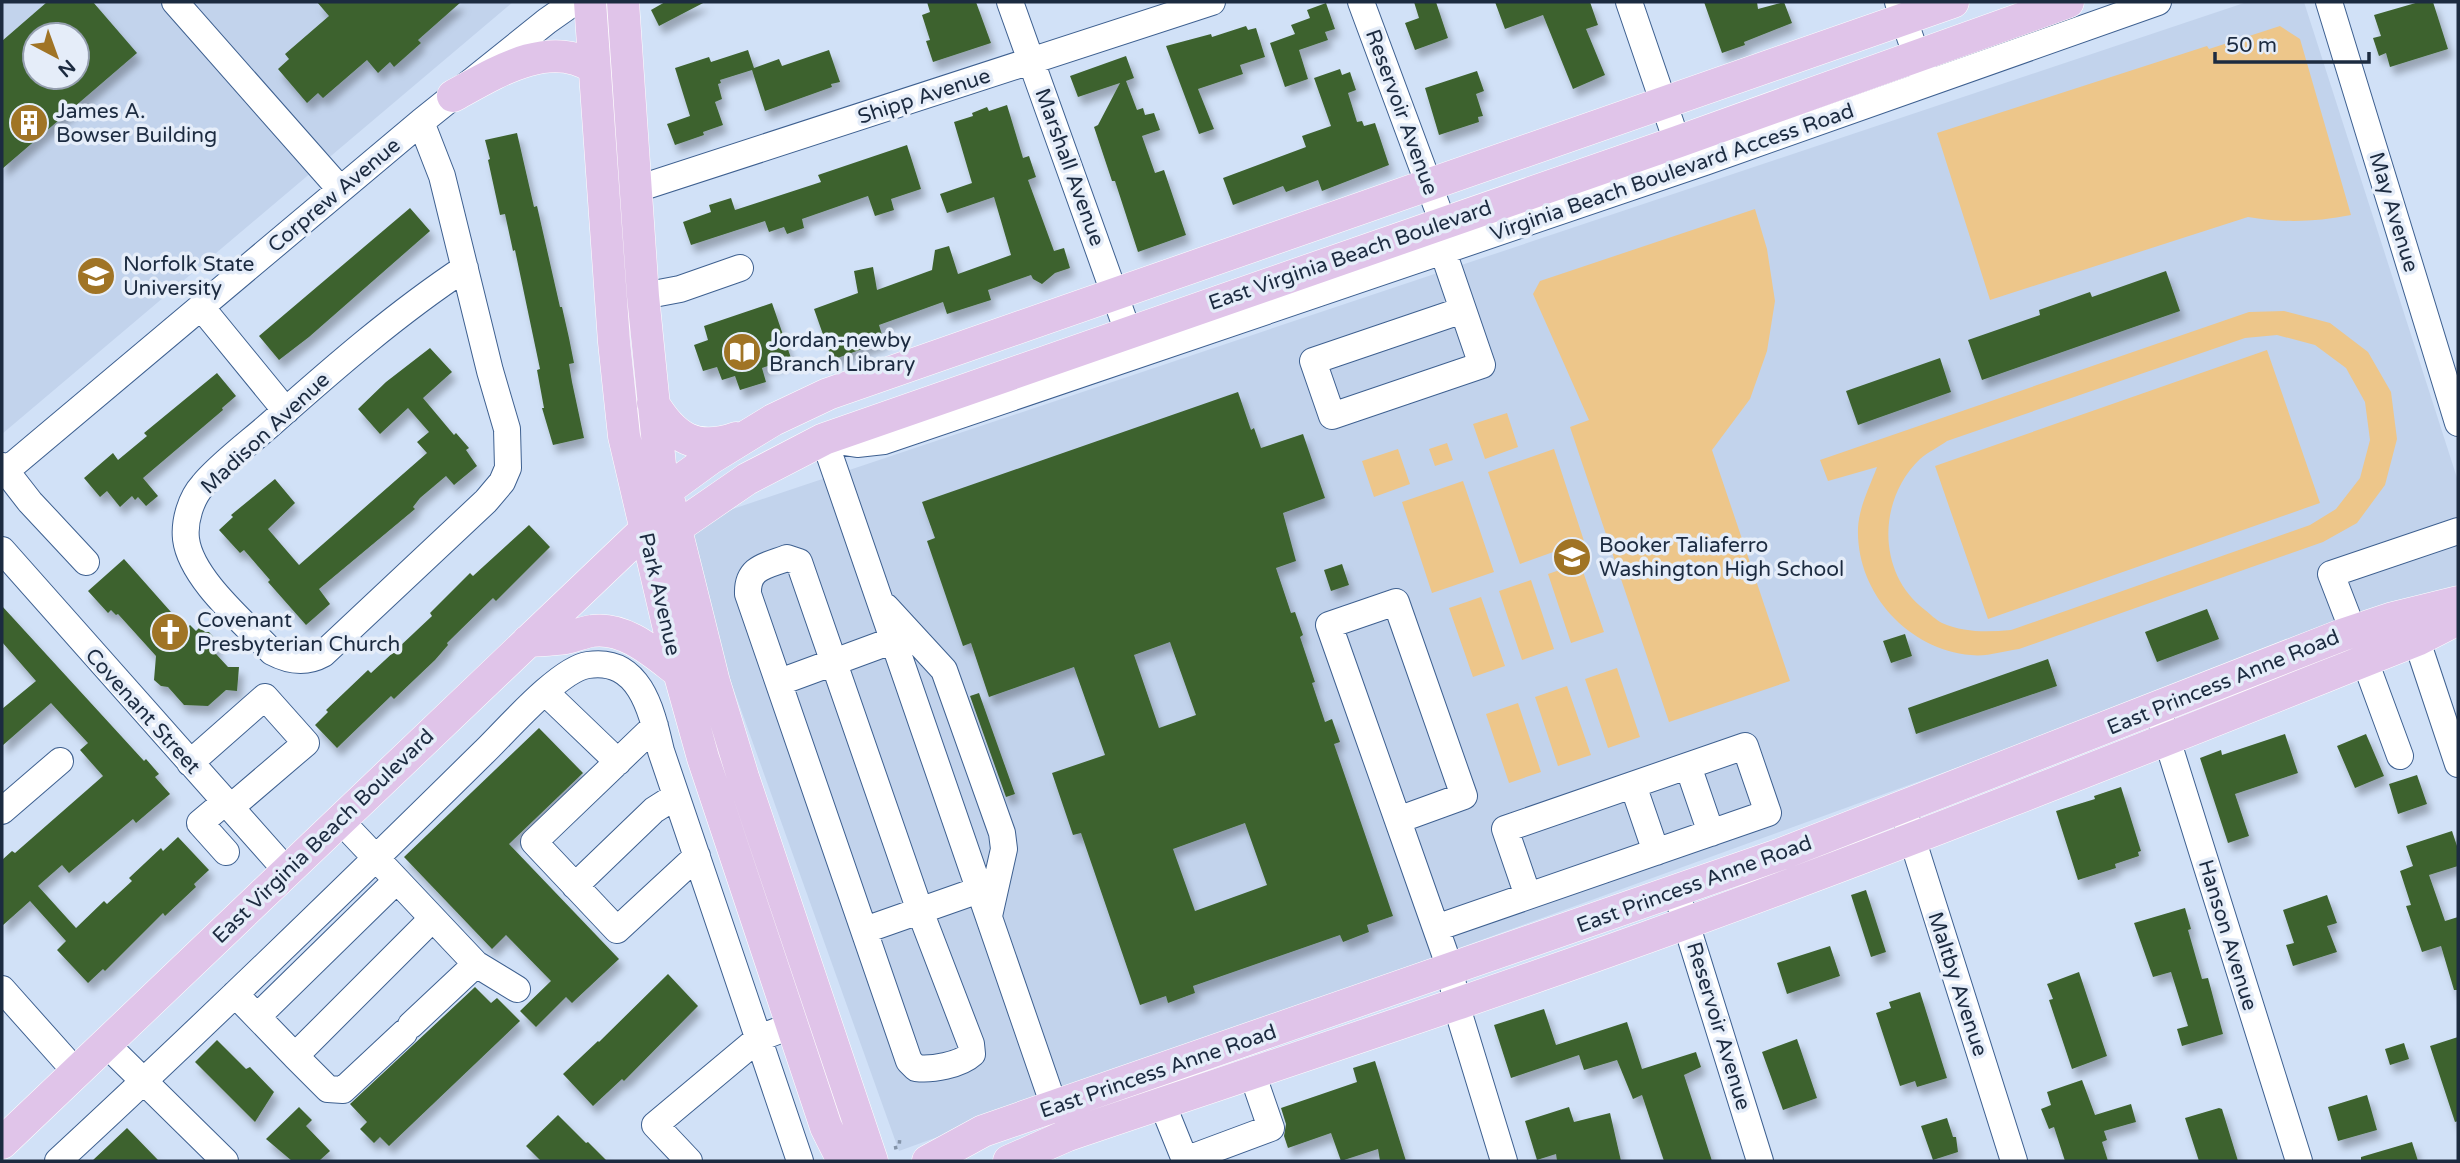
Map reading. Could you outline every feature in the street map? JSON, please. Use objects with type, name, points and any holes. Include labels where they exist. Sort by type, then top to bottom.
[{"type":"main road","name":"Park Avenue","points":[[590,2],[614,342],[624,436],[679,672],[703,758],[826,1127],[843,1161]]},
{"type":"main road","name":"Park Avenue","points":[[622,2],[643,296],[660,465],[714,682],[757,817],[880,1155]]},
{"type":"main road","name":"East Virginia Beach Boulevard","points":[[2,1143],[645,530],[667,492],[711,458],[750,433],[828,394],[1664,103],[1901,10],[1953,2]]},
{"type":"main road","name":"East Virginia Beach Boulevard","points":[[676,528],[747,479],[824,439],[1128,332],[1440,233],[1677,142],[1922,70],[2068,2]]},
{"type":"main road","points":[[453,96],[492,74],[553,55],[566,55],[583,60],[594,68]]},
{"type":"main road","points":[[653,403],[662,419],[687,440],[719,444],[750,433]]},
{"type":"main road","points":[[645,530],[676,528]]},
{"type":"main road","name":"East Princess Anne Road","points":[[1009,1161],[1068,1135],[1687,923],[1912,839],[2365,661],[2412,627],[2458,602]]},
{"type":"main road","name":"East Princess Anne Road","points":[[928,1161],[983,1131],[1451,971],[1781,854],[2353,631],[2412,627],[2458,619]]},
{"type":"main road","points":[[528,641],[611,631],[652,652],[679,672]]},
{"type":"street","points":[[175,2],[340,189]]},
{"type":"street","name":"Corprew Avenue","points":[[3,471],[421,122],[574,2]]},
{"type":"street","name":"Marshall Avenue","points":[[1010,2],[1128,332]]},
{"type":"street","name":"Shipp Avenue","points":[[603,200],[1212,2]]},
{"type":"street","name":"Reservoir Avenue","points":[[1361,2],[1428,185],[1463,310],[1482,365],[1332,416],[1313,361],[1463,310]]},
{"type":"street","points":[[1629,2],[1677,142]]},
{"type":"street","name":"Virginia Beach Boulevard Access Road","points":[[824,439],[857,443],[884,441],[1440,233],[1704,162],[1922,70],[2158,2]]},
{"type":"street","name":"May Avenue","points":[[2329,2],[2457,413]]},
{"type":"street","points":[[1901,10],[1922,70]]},
{"type":"street","name":"Madison Avenue","points":[[421,122],[442,176],[507,429],[508,468],[502,482],[486,501],[323,654],[299,661],[285,659],[272,652],[199,574],[186,539],[186,524],[191,505],[202,485],[286,411],[394,319],[465,268]]},
{"type":"street","points":[[643,296],[680,289],[740,268]]},
{"type":"street","points":[[201,307],[286,411]]},
{"type":"street","points":[[824,439],[1054,1106]]},
{"type":"street","points":[[3,471],[86,562]]},
{"type":"street","points":[[2353,631],[2331,574],[2458,531]]},
{"type":"street","name":"Covenant Street","points":[[2,550],[286,870]]},
{"type":"street","points":[[788,558],[799,562],[835,662],[920,911],[971,1044],[972,1054],[965,1060],[924,1069],[916,1068],[909,1061],[748,594],[748,581],[755,570],[788,558]]},
{"type":"street","points":[[880,600],[944,670],[1002,833],[1004,849],[989,918]]},
{"type":"street","points":[[1398,820],[1464,796],[1396,602],[1329,625],[1451,971],[1456,1004],[1504,1161]]},
{"type":"street","points":[[2412,627],[2458,764]]},
{"type":"street","points":[[780,682],[894,640]]},
{"type":"street","points":[[2365,661],[2400,756]]},
{"type":"street","points":[[58,1161],[145,1081],[545,692],[584,666],[600,664],[624,673],[640,687],[647,700],[676,796],[800,1161]]},
{"type":"street","points":[[647,700],[679,672]]},
{"type":"street","points":[[545,692],[618,762]]},
{"type":"street","points":[[190,763],[265,697],[306,743],[228,805],[200,823],[226,852]]},
{"type":"street","name":"Hanson Avenue","points":[[2158,708],[2299,1161]]},
{"type":"street","points":[[655,726],[534,842],[617,930],[694,849],[726,827],[757,817]]},
{"type":"street","points":[[1436,928],[1768,813],[1745,746],[1505,829],[1528,896]]},
{"type":"street","points":[[2,811],[60,761]]},
{"type":"street","points":[[1688,765],[1711,833]]},
{"type":"street","points":[[1633,785],[1656,852]]},
{"type":"street","points":[[575,886],[654,810],[676,796]]},
{"type":"street","name":"Maltby Avenue","points":[[1903,807],[2014,1161]]},
{"type":"street","points":[[340,820],[475,964],[517,989]]},
{"type":"street","points":[[258,1016],[397,881]]},
{"type":"street","points":[[865,930],[979,890]]},
{"type":"street","name":"Reservoir Avenue","points":[[1676,891],[1760,1161]]},
{"type":"street","points":[[295,1056],[432,919]]},
{"type":"street","points":[[235,994],[328,1089],[344,1090],[475,964]]},
{"type":"street","points":[[2,989],[76,1072]]},
{"type":"street","points":[[689,1161],[655,1125],[759,1038],[793,1025]]},
{"type":"street","points":[[105,1044],[225,1161]]},
{"type":"street","points":[[1163,1103],[1185,1161],[1271,1128],[1252,1073]]},
{"type":"path","points":[[880,1155],[899,1147],[900,1136]]},
{"type":"shaded area","name":"Norfolk State University","points":[[2,2],[513,2],[2,434]]},
{"type":"shaded area","name":"Booker Taliaferro Washington High School","points":[[2247,2],[2304,2],[2458,481],[2458,586],[899,1151],[676,528]]},
{"type":"shaded area","points":[[2280,26],[2300,39],[2351,215],[2300,221],[2248,217],[1990,300],[1937,133],[2207,46],[2209,49]]},
{"type":"shaded area","points":[[1755,209],[1767,249],[1775,301],[1767,351],[1750,399],[1712,450],[1790,681],[1669,722],[1570,427],[1589,420],[1533,294],[1540,281]]},
{"type":"shaded area","points":[[2284,311],[2330,323],[2368,352],[2391,392],[2397,439],[2385,485],[2357,523],[2323,542],[2019,649],[1989,655],[1971,655],[1926,642],[1890,613],[1876,595],[1860,552],[1860,512],[1877,467],[1828,481],[1820,460],[2249,312]],"holes":[[[2277,335],[2315,345],[2346,368],[2365,402],[2370,440],[2360,478],[2336,509],[2310,525],[2011,630],[1968,630],[1942,623],[1909,595],[1898,577],[1888,536],[1896,495],[1906,476],[1920,459],[1947,441],[2245,338]]]},
{"type":"shaded area","points":[[2267,350],[2320,503],[1988,619],[1935,466]]},
{"type":"shaded area","points":[[1507,413],[1518,447],[1485,459],[1473,424]]},
{"type":"shaded area","points":[[1447,443],[1453,460],[1435,466],[1429,449]]},
{"type":"shaded area","points":[[1398,449],[1410,484],[1374,497],[1362,461]]},
{"type":"shaded area","points":[[1554,449],[1584,541],[1520,564],[1488,472]]},
{"type":"shaded area","points":[[1463,481],[1494,572],[1432,593],[1402,502]]},
{"type":"shaded area","points":[[1580,563],[1604,632],[1571,643],[1548,574]]},
{"type":"shaded area","points":[[1531,580],[1554,649],[1522,660],[1499,591]]},
{"type":"shaded area","points":[[1481,597],[1505,666],[1473,677],[1449,608]]},
{"type":"shaded area","points":[[1617,668],[1640,737],[1608,748],[1585,679]]},
{"type":"shaded area","points":[[1567,686],[1591,755],[1558,766],[1535,697]]},
{"type":"shaded area","points":[[1518,703],[1541,772],[1509,783],[1486,714]]},
{"type":"building","name":"James A. Bowser Building","points":[[47,2],[93,2],[137,53],[2,169],[2,41],[21,25],[21,91],[91,91],[91,21],[25,21]]},
{"type":"building","points":[[317,2],[461,2],[418,40],[421,43],[394,67],[390,62],[378,73],[367,60],[323,98],[318,93],[307,103],[278,69],[289,59],[285,54],[329,16]]},
{"type":"building","points":[[665,2],[705,2],[659,26],[651,10]]},
{"type":"building","points":[[927,2],[976,2],[991,43],[933,62],[922,15],[930,12]]},
{"type":"building","points":[[1414,2],[1436,2],[1448,38],[1415,50],[1405,23],[1419,18]]},
{"type":"building","points":[[1495,2],[1590,2],[1598,25],[1586,29],[1605,75],[1573,89],[1543,15],[1505,29]]},
{"type":"building","points":[[1704,2],[1757,2],[1758,9],[1784,2],[1792,23],[1722,53]]},
{"type":"building","points":[[2419,2],[2433,2],[2448,49],[2390,67],[2386,53],[2379,56],[2373,38],[2381,36],[2374,15]]},
{"type":"building","points":[[1326,3],[1335,29],[1325,32],[1328,40],[1299,50],[1308,79],[1285,87],[1270,43],[1295,34],[1291,25],[1310,18],[1307,10]]},
{"type":"building","points":[[1246,26],[1248,30],[1256,28],[1265,57],[1240,65],[1243,74],[1198,89],[1214,129],[1199,134],[1166,46],[1211,34],[1212,37]]},
{"type":"building","points":[[748,50],[754,68],[779,59],[782,66],[829,50],[840,82],[765,111],[752,70],[720,80],[721,83],[718,84],[722,99],[715,102],[723,125],[675,145],[667,124],[690,116],[675,68],[709,57],[711,62]]},
{"type":"building","points":[[1126,56],[1134,78],[1126,81],[1137,110],[1143,108],[1145,115],[1154,113],[1160,130],[1142,136],[1155,173],[1164,170],[1186,235],[1138,252],[1094,127],[1098,125],[1120,83],[1078,97],[1070,76]]},
{"type":"building","points":[[1340,69],[1342,75],[1350,72],[1356,90],[1348,93],[1357,122],[1362,121],[1364,126],[1375,123],[1389,165],[1322,191],[1318,180],[1286,192],[1283,186],[1233,205],[1223,178],[1306,147],[1302,136],[1331,126],[1314,78]]},
{"type":"building","points":[[1477,71],[1484,91],[1476,94],[1483,116],[1478,117],[1479,122],[1439,135],[1425,88]]},
{"type":"building","points":[[1007,105],[1023,158],[1029,156],[1036,177],[1028,180],[1054,251],[1064,248],[1070,268],[1055,273],[1042,284],[1031,275],[988,290],[991,300],[947,314],[943,302],[879,325],[884,341],[832,360],[814,309],[858,293],[854,271],[873,267],[877,290],[932,270],[935,250],[949,246],[958,274],[1011,255],[994,197],[947,213],[940,194],[972,183],[954,122],[973,116],[972,113],[987,107],[989,111]]},
{"type":"building","points":[[517,133],[569,338],[574,363],[569,364],[584,438],[553,445],[542,408],[537,370],[540,369],[515,250],[513,251],[505,214],[500,215],[485,140]]},
{"type":"building","points":[[907,145],[921,189],[891,199],[894,210],[875,216],[868,196],[802,219],[804,228],[787,234],[784,227],[769,232],[765,221],[691,245],[683,222],[711,212],[709,205],[731,198],[735,210],[821,182],[818,175]]},
{"type":"building","points":[[410,208],[430,231],[279,360],[259,336]]},
{"type":"building","points":[[2166,271],[2180,311],[1982,380],[1968,340],[2040,315],[2039,310],[2090,292],[2092,297]]},
{"type":"building","name":"Jordan-newby Branch Library","points":[[772,303],[791,358],[762,368],[766,382],[740,390],[735,376],[722,380],[717,367],[703,371],[694,345],[708,340],[704,326]]},
{"type":"building","points":[[430,348],[452,372],[423,398],[454,435],[456,433],[469,448],[466,450],[477,466],[454,485],[446,476],[420,498],[413,507],[415,509],[319,589],[330,604],[306,625],[244,550],[240,553],[219,530],[233,517],[231,515],[275,479],[295,503],[268,529],[299,565],[427,453],[417,442],[429,432],[408,408],[380,434],[358,409],[386,382]]},
{"type":"building","points":[[1940,358],[1951,392],[1858,425],[1846,391]]},
{"type":"building","points":[[217,373],[236,396],[143,478],[158,496],[146,506],[138,497],[135,500],[132,496],[120,507],[107,491],[100,497],[84,478],[113,453],[118,460],[147,436],[144,433]]},
{"type":"building","points":[[1238,392],[1251,430],[1254,428],[1261,448],[1303,434],[1325,498],[1283,513],[1296,561],[1276,568],[1291,613],[1295,612],[1303,635],[1300,637],[1325,722],[1332,719],[1340,742],[1334,744],[1393,916],[1367,925],[1369,932],[1343,942],[1340,935],[1193,986],[1195,993],[1168,1003],[1166,996],[1140,1005],[1081,833],[1073,835],[1052,773],[1105,755],[1074,667],[989,697],[971,643],[963,646],[927,541],[935,538],[922,502]],"holes":[[[1170,642],[1196,715],[1159,728],[1134,655]],[[1245,823],[1267,885],[1195,911],[1173,849]]]},
{"type":"building","points":[[529,525],[550,547],[496,601],[493,598],[394,699],[391,696],[337,748],[315,725],[328,712],[326,710],[368,670],[371,673],[432,616],[430,613],[470,573],[473,576]]},
{"type":"building","name":"Covenant Presbyterian Church","points":[[124,559],[186,629],[190,625],[196,631],[200,627],[216,640],[216,654],[228,667],[239,667],[237,691],[226,690],[208,706],[184,705],[168,687],[161,686],[154,680],[156,656],[118,614],[111,610],[108,613],[88,591]]},
{"type":"building","points":[[1342,564],[1349,585],[1331,591],[1324,570]]},
{"type":"building","points":[[2,606],[144,761],[146,759],[159,774],[155,777],[170,794],[136,823],[133,819],[69,873],[62,865],[38,886],[76,928],[104,901],[107,904],[132,881],[129,878],[161,848],[163,851],[178,837],[209,870],[194,884],[196,887],[165,916],[163,913],[105,971],[103,969],[88,983],[57,950],[66,941],[30,901],[2,926],[2,860],[12,851],[15,853],[103,776],[80,750],[88,743],[51,703],[2,746],[2,709],[36,681],[2,642]]},
{"type":"building","points":[[2207,609],[2219,639],[2157,662],[2145,632]]},
{"type":"building","points":[[1905,634],[1912,656],[1891,663],[1883,641]]},
{"type":"building","points":[[2048,659],[2057,686],[1916,734],[1908,708]]},
{"type":"building","points":[[979,693],[1015,794],[1006,797],[970,696]]},
{"type":"building","points":[[539,728],[583,773],[509,844],[619,959],[572,1003],[566,997],[536,1027],[520,1011],[551,981],[506,935],[492,949],[404,857]]},
{"type":"building","points":[[2285,734],[2298,773],[2235,794],[2249,836],[2228,843],[2200,758],[2221,750],[2222,755]]},
{"type":"building","points":[[2366,734],[2384,776],[2355,788],[2337,746]]},
{"type":"building","points":[[2417,775],[2427,804],[2398,814],[2389,784]]},
{"type":"building","points":[[2121,787],[2141,851],[2138,852],[2139,856],[2115,864],[2116,868],[2078,880],[2056,811],[2095,799],[2094,796]]},
{"type":"building","points":[[2452,831],[2458,849],[2458,866],[2429,875],[2445,921],[2458,917],[2458,990],[2454,990],[2441,946],[2422,952],[2406,906],[2411,905],[2400,871],[2413,866],[2406,846]]},
{"type":"building","points":[[1866,890],[1886,952],[1871,957],[1851,895]]},
{"type":"building","points":[[2327,895],[2337,923],[2327,926],[2337,952],[2293,966],[2286,945],[2294,943],[2283,910]]},
{"type":"building","points":[[2185,908],[2191,929],[2188,930],[2202,979],[2208,978],[2223,1034],[2182,1046],[2177,1029],[2188,1026],[2171,972],[2153,977],[2134,923]]},
{"type":"building","points":[[1830,946],[1840,976],[1787,994],[1777,963]]},
{"type":"building","points":[[2079,972],[2107,1056],[2072,1069],[2049,1000],[2053,999],[2047,984]]},
{"type":"building","points":[[668,974],[698,1006],[624,1081],[622,1079],[593,1106],[563,1074]]},
{"type":"building","points":[[475,987],[491,1003],[497,998],[520,1021],[389,1146],[380,1137],[374,1143],[360,1129],[367,1122],[350,1104]]},
{"type":"building","points":[[1920,992],[1947,1078],[1917,1087],[1915,1081],[1900,1086],[1876,1013],[1891,1008],[1889,1002]]},
{"type":"building","points":[[1544,1009],[1556,1045],[1627,1022],[1642,1069],[1696,1052],[1701,1067],[1684,1075],[1712,1161],[1664,1161],[1642,1095],[1633,1099],[1617,1060],[1584,1070],[1579,1055],[1511,1078],[1494,1025]]},
{"type":"building","points":[[2458,1037],[2458,1121],[2455,1122],[2430,1046]]},
{"type":"building","points":[[1797,1039],[1817,1098],[1783,1110],[1762,1052]]},
{"type":"building","points":[[217,1040],[246,1069],[250,1067],[274,1092],[255,1122],[195,1062]]},
{"type":"building","points":[[2404,1043],[2409,1059],[2390,1065],[2385,1049]]},
{"type":"building","points":[[1375,1061],[1406,1161],[1380,1161],[1378,1149],[1341,1161],[1331,1133],[1288,1148],[1284,1136],[1286,1124],[1281,1108],[1357,1082],[1353,1068]]},
{"type":"building","points":[[2082,1080],[2095,1115],[2131,1104],[2136,1122],[2104,1131],[2107,1140],[2102,1142],[2108,1161],[2065,1161],[2054,1127],[2049,1129],[2041,1109],[2051,1105],[2047,1092]]},
{"type":"building","points":[[2367,1095],[2377,1130],[2338,1141],[2328,1107]]},
{"type":"building","points":[[299,1107],[312,1120],[306,1126],[330,1151],[319,1161],[292,1161],[266,1139]]},
{"type":"building","points":[[1569,1107],[1574,1122],[1610,1113],[1621,1161],[1557,1161],[1556,1154],[1537,1160],[1525,1121]]},
{"type":"building","points":[[2222,1109],[2238,1161],[2199,1161],[2185,1118]]},
{"type":"building","points":[[558,1115],[607,1161],[541,1161],[526,1146]]},
{"type":"building","points":[[1947,1118],[1953,1137],[1956,1137],[1958,1152],[1933,1160],[1921,1126]]},
{"type":"building","points":[[127,1128],[159,1161],[92,1161]]},
{"type":"building","points":[[2412,1142],[2418,1161],[2361,1161],[2361,1157]]},
{"type":"place","name":"James A. Bowser Building","points":[[29,123]]},
{"type":"place","name":"Norfolk State University","points":[[96,276]]},
{"type":"place","name":"Jordan-newby Branch Library","points":[[742,352]]},
{"type":"place","name":"Booker Taliaferro Washington High School","points":[[1572,557]]},
{"type":"place","name":"Covenant Presbyterian Church","points":[[170,632]]}]
